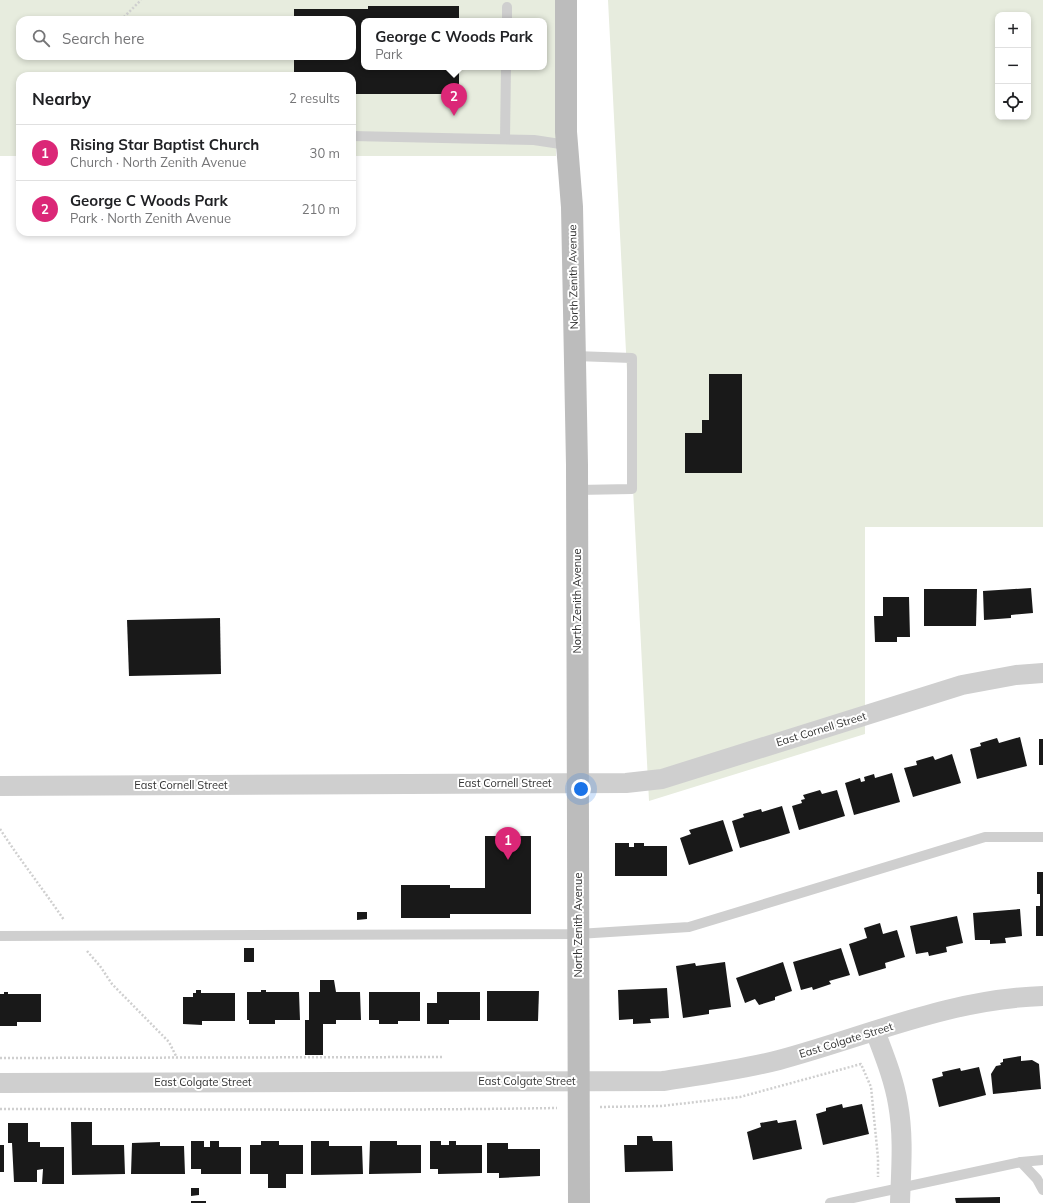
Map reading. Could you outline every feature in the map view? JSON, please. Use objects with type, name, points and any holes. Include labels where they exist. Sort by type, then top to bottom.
[{"type":"street","name":"North Zenith Avenue","points":[[566,0],[567,145],[572,207],[577,490],[579,1203]]},
{"type":"street","name":"East Cornell Street","points":[[0,786],[578,783],[626,782],[662,779],[962,685],[1016,675],[1043,673]]},
{"type":"street","name":"East Colgate Street","points":[[0,1083],[663,1081],[727,1072],[779,1060],[952,1008],[987,1000],[1043,996]]},
{"type":"street","points":[[875,1031],[891,1075],[898,1104],[901,1136],[900,1195]]},
{"type":"lane","points":[[507,7],[507,18]]},
{"type":"lane","points":[[505,139],[506,70]]},
{"type":"lane","points":[[356,136],[534,140],[567,145]]},
{"type":"lane","points":[[575,356],[632,358],[632,489],[577,490]]},
{"type":"lane","points":[[0,936],[578,934],[689,927],[985,837],[1043,837]]},
{"type":"lane","points":[[830,1203],[880,1192],[900,1195],[1021,1162],[1043,1160]]},
{"type":"lane","points":[[1021,1162],[1037,1179],[1043,1190]]},
{"type":"path","points":[[125,16],[141,0]]},
{"type":"path","points":[[0,829],[15,853],[38,882],[75,936],[100,966],[112,984],[169,1042],[176,1058],[195,1082]]},
{"type":"path","points":[[0,1058],[442,1057]]},
{"type":"path","points":[[0,1109],[210,1108],[440,1110],[661,1106],[740,1097],[861,1064],[871,1087],[880,1192]]},
{"type":"shaded area","points":[[0,0],[556,0],[556,156],[356,156],[356,72],[16,72],[16,156],[0,156]]},
{"type":"shaded area","points":[[608,0],[1043,0],[1043,527],[865,527],[865,734],[649,801]]},
{"type":"building","points":[[368,6],[459,6],[459,18],[361,18],[361,70],[459,70],[459,94],[356,94],[356,72],[294,72],[294,60],[356,60],[356,16],[294,16],[294,9],[368,9]]},
{"type":"building","points":[[709,374],[742,374],[742,473],[685,473],[685,433],[702,433],[702,420],[709,420]]},
{"type":"building","points":[[1031,588],[1033,613],[1011,615],[1011,618],[984,620],[983,591]]},
{"type":"building","points":[[924,589],[977,589],[976,626],[924,626]]},
{"type":"building","points":[[883,597],[909,597],[910,637],[897,637],[897,642],[875,642],[874,616],[883,616]]},
{"type":"building","points":[[220,618],[221,674],[129,676],[127,620]]},
{"type":"building","points":[[1020,737],[1027,766],[977,779],[970,749],[981,746],[980,743],[997,738],[999,743]]},
{"type":"building","points":[[1039,739],[1043,739],[1043,765],[1039,765]]},
{"type":"building","points":[[952,754],[961,783],[913,797],[904,768],[917,765],[916,761],[933,756],[935,760]]},
{"type":"building","points":[[892,773],[900,802],[854,815],[845,783],[860,778],[861,782],[865,781],[864,777],[874,774],[875,778]]},
{"type":"building","points":[[820,790],[822,794],[837,790],[845,816],[799,830],[792,806],[802,803],[801,800],[805,799],[803,795]]},
{"type":"building","points":[[782,806],[790,833],[740,848],[732,821],[744,817],[743,814],[761,809],[762,812]]},
{"type":"building","points":[[723,820],[733,851],[689,865],[680,838],[691,834],[689,830]]},
{"type":"building","points":[[485,836],[531,836],[531,914],[450,914],[450,918],[401,918],[401,885],[450,885],[450,888],[485,888]]},
{"type":"building","points":[[615,843],[629,843],[629,847],[634,847],[634,843],[644,843],[644,846],[667,846],[667,876],[615,876]]},
{"type":"building","points":[[1037,872],[1043,872],[1043,936],[1036,936],[1036,906],[1040,906],[1040,894],[1037,894]]},
{"type":"building","points":[[1020,909],[1022,936],[1005,938],[1006,943],[990,944],[990,940],[975,940],[973,913]]},
{"type":"building","points":[[357,912],[367,912],[367,919],[357,920]]},
{"type":"building","points":[[957,916],[963,943],[946,947],[947,952],[929,956],[928,952],[916,954],[910,926]]},
{"type":"building","points":[[880,923],[883,934],[897,930],[905,957],[885,963],[886,968],[859,976],[849,944],[867,938],[864,928]]},
{"type":"building","points":[[244,948],[254,948],[254,962],[244,962]]},
{"type":"building","points":[[841,948],[850,975],[829,981],[831,984],[813,990],[812,987],[801,990],[793,962]]},
{"type":"building","points":[[725,962],[731,1007],[709,1010],[709,1014],[683,1018],[676,966],[695,963],[696,966]]},
{"type":"building","points":[[783,962],[792,991],[775,997],[775,1000],[759,1005],[755,999],[745,1003],[736,978]]},
{"type":"building","points":[[320,980],[334,980],[336,992],[360,992],[361,1020],[336,1020],[336,1024],[323,1024],[323,1055],[305,1055],[305,1020],[309,1020],[309,992],[320,992]]},
{"type":"building","points":[[667,988],[669,1018],[650,1019],[651,1023],[633,1024],[633,1019],[619,1020],[618,990]]},
{"type":"building","points":[[196,990],[201,990],[201,993],[235,993],[235,1021],[202,1021],[202,1025],[183,1024],[183,997],[193,997],[193,993],[196,993]]},
{"type":"building","points":[[261,990],[266,990],[266,992],[299,992],[300,1020],[275,1020],[275,1024],[249,1024],[249,1020],[247,1020],[247,992],[261,992]]},
{"type":"building","points":[[487,991],[539,991],[538,1021],[487,1021]]},
{"type":"building","points":[[4,992],[8,992],[8,994],[41,994],[41,1022],[17,1022],[17,1026],[0,1026],[0,994],[4,994]]},
{"type":"building","points":[[369,992],[420,992],[420,1021],[398,1021],[398,1024],[379,1024],[379,1020],[369,1020]]},
{"type":"building","points":[[437,992],[480,992],[480,1020],[449,1020],[449,1024],[427,1024],[427,1003],[437,1003]]},
{"type":"building","points":[[1021,1056],[1021,1061],[1032,1060],[1039,1064],[1041,1089],[993,1094],[991,1074],[996,1066],[1001,1065],[1000,1063],[1003,1062],[1003,1059]]},
{"type":"building","points":[[979,1067],[986,1095],[939,1107],[932,1079],[943,1076],[942,1072],[960,1068],[961,1071]]},
{"type":"building","points":[[842,1104],[843,1108],[862,1104],[869,1134],[823,1145],[816,1114],[826,1111],[826,1108]]},
{"type":"building","points":[[777,1120],[778,1123],[796,1120],[802,1149],[753,1160],[747,1132],[761,1127],[760,1123]]},
{"type":"building","points":[[71,1122],[92,1122],[92,1145],[124,1145],[125,1174],[72,1175]]},
{"type":"building","points":[[8,1123],[28,1123],[28,1142],[40,1142],[40,1147],[64,1147],[64,1184],[42,1184],[43,1169],[37,1170],[37,1182],[14,1182],[12,1143],[8,1143]]},
{"type":"building","points":[[637,1136],[652,1136],[653,1141],[672,1141],[673,1171],[625,1172],[624,1145],[637,1145]]},
{"type":"building","points":[[191,1141],[204,1141],[204,1147],[210,1147],[210,1141],[219,1141],[219,1147],[241,1147],[241,1174],[201,1174],[201,1169],[191,1169]]},
{"type":"building","points":[[261,1141],[279,1141],[279,1145],[303,1145],[303,1174],[286,1174],[286,1188],[268,1188],[268,1174],[250,1174],[250,1145],[261,1145]]},
{"type":"building","points":[[311,1141],[329,1141],[329,1146],[362,1146],[363,1174],[311,1175]]},
{"type":"building","points":[[370,1141],[397,1141],[397,1145],[421,1145],[421,1173],[369,1174]]},
{"type":"building","points":[[430,1141],[441,1141],[441,1145],[449,1145],[449,1141],[456,1141],[456,1145],[482,1145],[482,1173],[438,1174],[438,1169],[430,1169]]},
{"type":"building","points":[[160,1142],[160,1146],[184,1146],[185,1174],[131,1174],[132,1143]]},
{"type":"building","points":[[487,1143],[508,1143],[508,1149],[540,1149],[540,1176],[499,1178],[499,1173],[487,1173]]},
{"type":"building","points":[[0,1145],[4,1145],[4,1172],[0,1172]]},
{"type":"building","points":[[191,1188],[199,1188],[199,1195],[191,1196]]},
{"type":"building","points":[[1000,1197],[1000,1203],[956,1203],[955,1198]]},
{"type":"building","points":[[191,1201],[206,1201],[206,1203],[191,1203]]},
{"type":"place","name":"George C Woods Park","points":[[454,116]]},
{"type":"place","name":"Rising Star Baptist Church","points":[[508,860]]}]
